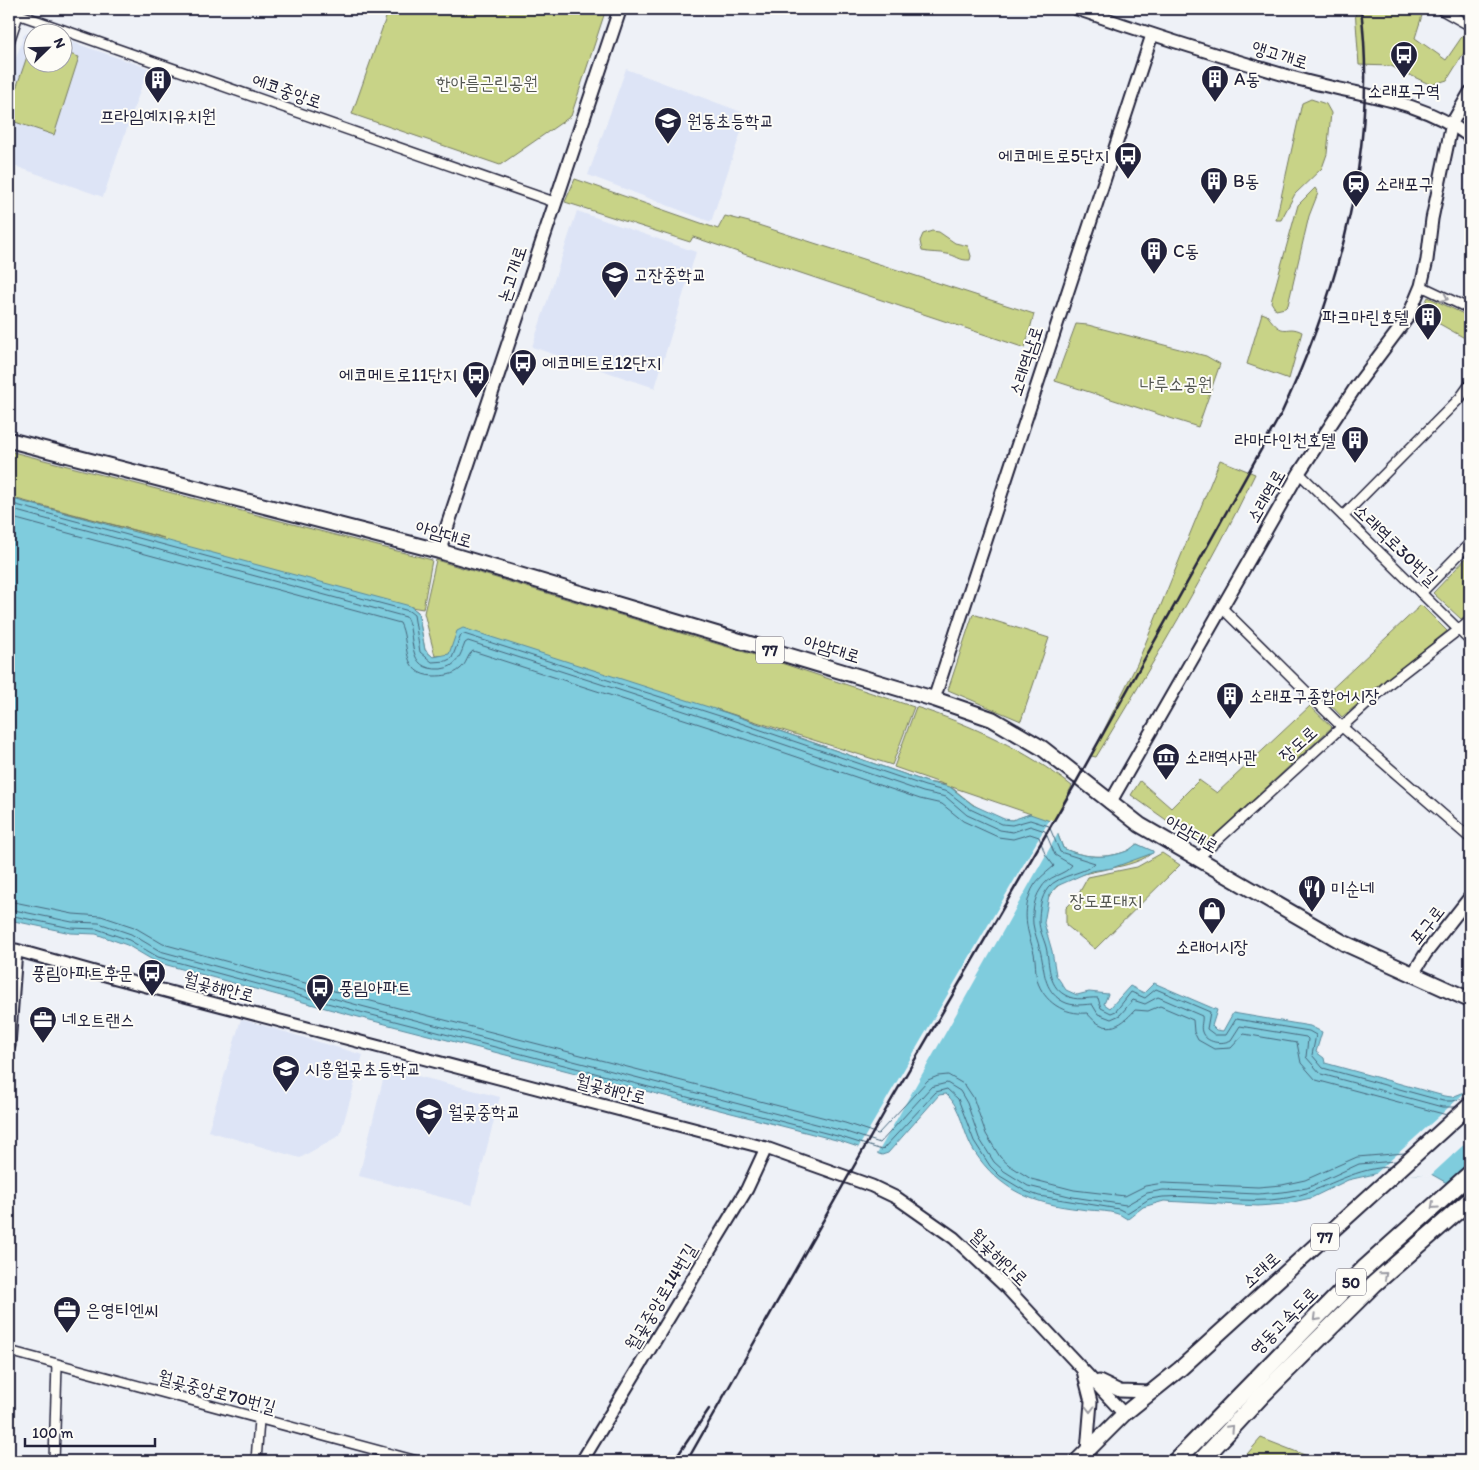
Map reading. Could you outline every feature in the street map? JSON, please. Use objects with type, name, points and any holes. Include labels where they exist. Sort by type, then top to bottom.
[{"type":"highway","name":"영동고속도로","points":[[1176,1461],[1364,1269],[1470,1174]]},
{"type":"highway","name":"영동고속도로","points":[[1201,1461],[1262,1395],[1374,1284],[1470,1200]]},
{"type":"main road","name":"논고개로","points":[[439,551],[620,9]]},
{"type":"main road","name":"아암대로","points":[[9,440],[439,551],[934,699],[992,719],[1034,743],[1140,825],[1344,943],[1470,1000]]},
{"type":"main road","name":"소래로","points":[[1077,1461],[1124,1414],[1180,1369],[1470,1105]]},
{"type":"street","name":"앵고개로","points":[[1077,9],[1152,35],[1340,91],[1388,98],[1452,123],[1470,137]]},
{"type":"street","points":[[1440,9],[1467,24],[1470,18]]},
{"type":"street","name":"에코중앙로","points":[[16,11],[554,202]]},
{"type":"street","points":[[9,42],[16,11]]},
{"type":"street","name":"소래역남로","points":[[934,699],[1152,35]]},
{"type":"street","name":"소래역로","points":[[1110,803],[1299,473],[1357,385],[1408,317],[1421,286],[1452,123],[1470,92]]},
{"type":"street","points":[[1421,286],[1470,310]]},
{"type":"street","points":[[1343,516],[1460,398],[1470,384]]},
{"type":"street","name":"소래역로30번길","points":[[1299,473],[1470,641]]},
{"type":"street","points":[[1421,593],[1470,543]]},
{"type":"street","points":[[1222,608],[1341,726],[1470,838]]},
{"type":"street","name":"장도로","points":[[1198,858],[1390,683],[1470,621]]},
{"type":"street","name":"포구로","points":[[1412,975],[1426,953],[1470,897]]},
{"type":"street","points":[[9,1046],[13,948]]},
{"type":"street","name":"월곶해안로","points":[[13,948],[116,978],[766,1148],[896,1198],[954,1238],[1006,1287],[1124,1414]]},
{"type":"street","name":"월곶중앙로14번길","points":[[582,1461],[747,1189],[766,1148]]},
{"type":"street","name":"월곶중앙로70번길","points":[[9,1352],[417,1461]]},
{"type":"street","points":[[54,1461],[57,1365]]},
{"type":"street","points":[[1085,1372],[1112,1389],[1126,1392],[1150,1392]]},
{"type":"street","points":[[1085,1372],[1091,1402],[1087,1451]]},
{"type":"street","points":[[256,1461],[259,1420]]},
{"type":"shaded area","points":[[22,41],[22,72],[72,72],[72,42],[148,68],[103,197],[9,164],[9,78]]},
{"type":"shaded area","name":"원동초등학교","points":[[626,69],[747,114],[711,222],[588,175]]},
{"type":"shaded area","name":"고잔중학교","points":[[577,211],[696,252],[655,388],[532,347]]},
{"type":"shaded area","name":"시흥월곶초등학교","points":[[241,1019],[363,1055],[340,1135],[300,1158],[208,1131]]},
{"type":"shaded area","name":"월곶중학교","points":[[386,1068],[500,1097],[472,1205],[359,1176]]},
{"type":"green space","name":"한아름근린공원","points":[[389,9],[606,9],[571,116],[500,165],[352,114]]},
{"type":"green space","points":[[1355,9],[1424,9],[1415,38],[1446,60],[1470,25],[1470,43],[1447,80],[1431,85],[1391,66],[1359,65]]},
{"type":"green space","points":[[72,55],[79,57],[54,135],[9,120],[9,109],[22,71],[72,72]]},
{"type":"green space","points":[[1311,99],[1326,104],[1331,113],[1327,154],[1322,168],[1295,194],[1281,220],[1276,220],[1302,103]]},
{"type":"green space","points":[[575,179],[718,229],[725,216],[749,222],[1034,314],[1025,348],[693,237],[690,242],[565,202]]},
{"type":"green space","points":[[1315,188],[1318,193],[1309,216],[1288,305],[1285,308],[1276,310],[1271,302],[1298,205]]},
{"type":"green space","points":[[932,231],[939,232],[955,243],[968,246],[971,256],[970,260],[963,260],[953,255],[922,251],[920,241],[923,234]]},
{"type":"green space","points":[[1428,297],[1470,317],[1470,341],[1420,313]]},
{"type":"green space","points":[[1262,313],[1267,315],[1273,323],[1282,329],[1302,332],[1289,379],[1247,364]]},
{"type":"green space","name":"나루소공원","points":[[1076,324],[1088,325],[1206,356],[1220,364],[1198,427],[1055,381]]},
{"type":"green space","points":[[9,451],[432,560],[423,609],[411,607],[418,612],[425,650],[433,657],[448,655],[435,656],[424,613],[436,560],[781,663],[914,707],[892,765],[716,709],[927,782],[946,785],[894,767],[916,707],[978,730],[998,740],[1036,761],[1072,786],[1053,822],[1063,848],[1079,854],[1103,856],[1119,854],[1137,844],[1153,852],[1142,859],[1128,864],[1067,880],[1055,888],[1047,900],[9,498],[164,538],[9,497]],"holes":[[[951,787],[1031,814],[1012,820],[994,817],[971,803]]]},
{"type":"green space","points":[[1220,460],[1255,474],[1218,547],[1159,653],[1096,757],[1091,756],[1137,664]]},
{"type":"green space","points":[[1470,554],[1470,611],[1461,619],[1433,593]]},
{"type":"green space","points":[[1421,605],[1447,631],[1342,717],[1323,697]]},
{"type":"green space","points":[[973,614],[1049,638],[1021,721],[948,690]]},
{"type":"green space","points":[[1310,706],[1332,727],[1203,846],[1131,795],[1140,781],[1171,808],[1199,780],[1217,793]]},
{"type":"green space","name":"장도포대지","points":[[1162,853],[1180,865],[1095,949],[1066,925],[1066,908],[1077,897],[1088,877],[1137,867]]},
{"type":"green space","points":[[1261,1438],[1320,1461],[1241,1461]]},
{"type":"water","points":[[9,498],[410,606],[418,612],[425,650],[433,657],[449,654],[457,631],[463,628],[727,713],[927,782],[950,787],[973,805],[1004,819],[1012,820],[1030,814],[1053,822],[1063,848],[1079,854],[1103,856],[1119,854],[1137,844],[1153,851],[1153,853],[1112,868],[1091,871],[1057,886],[1049,895],[1044,923],[1056,975],[1066,990],[1077,995],[1089,992],[1108,994],[1104,1004],[1110,1008],[1130,986],[1144,993],[1154,983],[1217,1010],[1212,1026],[1216,1030],[1223,1031],[1233,1013],[1310,1026],[1322,1032],[1316,1052],[1324,1058],[1325,1063],[1444,1096],[1452,1097],[1470,1090],[1470,1196],[1431,1174],[1379,1173],[1348,1180],[1311,1198],[1284,1204],[1258,1206],[1164,1201],[1143,1207],[1128,1219],[1119,1214],[1109,1212],[1063,1207],[1033,1199],[1007,1186],[995,1176],[974,1151],[959,1113],[946,1094],[939,1095],[888,1153],[882,1155],[840,1141],[362,1018],[156,962],[127,945],[96,934],[71,933],[9,920]]},
{"type":"pier","points":[[1050,819],[1057,823],[1060,830],[876,1156],[857,1150]]},
{"type":"pier","points":[[1470,1088],[1470,1139],[1430,1176],[1417,1174],[1373,1176]]},
{"type":"railway","points":[[687,1461],[892,1099],[1074,786],[1282,412],[1321,316],[1350,216],[1359,165],[1364,113],[1365,61],[1361,9]]},
{"type":"railway","points":[[674,1461],[709,1409]]},
{"type":"place","name":"소래포구역","points":[[1404,79]]},
{"type":"place","name":"A동","points":[[1215,103]]},
{"type":"place","name":"프라임예지유치원","points":[[158,104]]},
{"type":"place","name":"원동초등학교","points":[[668,145]]},
{"type":"place","name":"에코메트로5단지","points":[[1128,180]]},
{"type":"place","name":"B동","points":[[1214,205]]},
{"type":"place","name":"소래포구","points":[[1356,208]]},
{"type":"place","name":"C동","points":[[1154,275]]},
{"type":"place","name":"고잔중학교","points":[[615,299]]},
{"type":"place","name":"파크마린호텔","points":[[1428,341]]},
{"type":"place","name":"에코메트로12단지","points":[[523,387]]},
{"type":"place","name":"에코메트로11단지","points":[[476,399]]},
{"type":"place","name":"라마다인천호텔","points":[[1355,464]]},
{"type":"place","name":"소래포구종합어시장","points":[[1230,720]]},
{"type":"place","name":"소래역사관","points":[[1166,781]]},
{"type":"place","name":"미순네","points":[[1312,913]]},
{"type":"place","name":"소래어시장","points":[[1212,935]]},
{"type":"place","name":"풍림아파트후문","points":[[152,997]]},
{"type":"place","name":"풍림아파트","points":[[320,1012]]},
{"type":"place","name":"네오트랜스","points":[[43,1044]]},
{"type":"place","name":"시흥월곶초등학교","points":[[286,1093]]},
{"type":"place","name":"월곶중학교","points":[[429,1136]]},
{"type":"place","name":"은영티엔씨","points":[[67,1334]]}]
